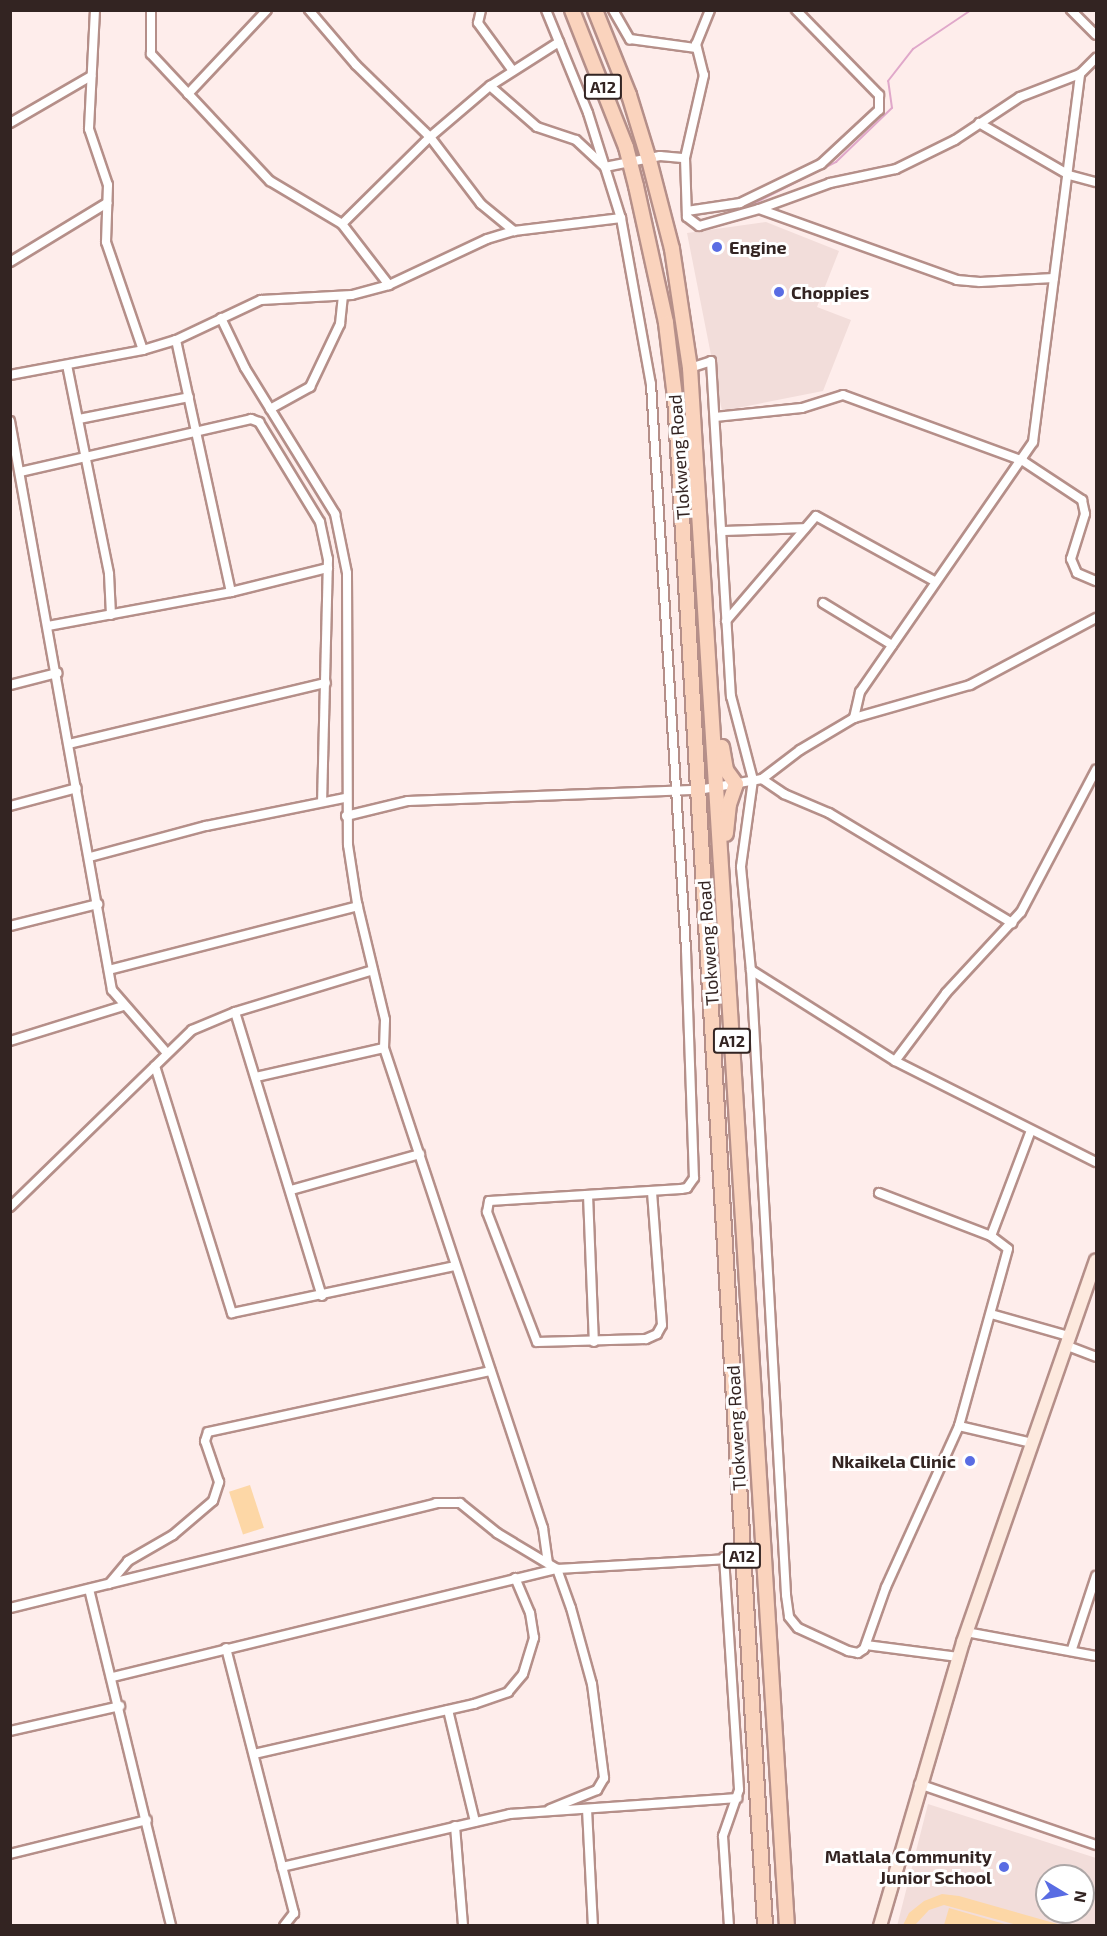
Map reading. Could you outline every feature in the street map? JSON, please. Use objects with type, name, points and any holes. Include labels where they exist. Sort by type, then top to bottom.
[{"type":"main road","name":"Tlokweng Road","points":[[572,10],[630,164],[664,313],[675,397],[765,1926]]},
{"type":"main road","name":"Tlokweng Road","points":[[595,10],[629,95],[649,160],[672,249],[690,368],[723,859],[788,1921]]},
{"type":"main road","points":[[713,723],[726,770],[736,784],[729,804],[723,859]]},
{"type":"street","points":[[95,10],[87,119],[106,176],[106,242],[143,350]]},
{"type":"street","points":[[151,10],[151,54],[270,181],[342,224],[389,285]]},
{"type":"street","points":[[188,94],[267,10]]},
{"type":"street","points":[[309,10],[356,65],[430,137],[481,204],[514,231]]},
{"type":"street","points":[[481,10],[480,26],[513,71]]},
{"type":"street","points":[[546,10],[605,167],[621,218],[651,384],[686,950],[694,1178],[687,1188],[588,1195],[493,1198],[486,1208],[534,1340],[544,1344],[646,1339],[660,1330],[652,1191]]},
{"type":"street","points":[[613,10],[621,30],[630,39],[696,48]]},
{"type":"street","points":[[710,10],[696,48],[704,75],[685,158],[687,210],[692,223],[705,226],[759,209],[806,190],[896,169],[979,123],[1020,97],[1080,74],[1096,58]]},
{"type":"street","points":[[687,210],[740,203],[798,175],[829,158],[879,110],[881,103],[879,95],[796,10]]},
{"type":"street","points":[[1071,10],[1096,35]]},
{"type":"street","points":[[342,224],[430,137],[490,86],[559,42]]},
{"type":"street","points":[[854,718],[860,692],[934,581],[1023,461],[1035,436],[1080,74]]},
{"type":"street","points":[[10,123],[91,76]]},
{"type":"street","points":[[490,86],[537,127],[576,141],[605,167],[630,164],[660,156],[685,158]]},
{"type":"street","points":[[979,123],[1069,175],[1096,182]]},
{"type":"street","points":[[798,175],[806,190]]},
{"type":"street","points":[[10,262],[107,203]]},
{"type":"street","points":[[759,209],[957,280],[980,282],[1054,278]]},
{"type":"street","points":[[10,375],[143,350],[176,340],[261,300],[343,296],[389,285],[487,239],[514,231],[621,218]]},
{"type":"street","points":[[270,409],[310,387],[340,324],[343,296]]},
{"type":"street","points":[[221,318],[270,409],[335,514],[345,556],[346,816],[358,906],[385,1020],[384,1048],[543,1528],[548,1563]]},
{"type":"street","points":[[176,340],[231,592]]},
{"type":"street","points":[[690,368],[711,362],[734,719],[758,780],[741,851],[751,970],[766,1280],[789,1617],[805,1633],[858,1653],[866,1645],[886,1587],[959,1426],[1009,1254],[1002,1242],[991,1236],[879,1193]]},
{"type":"street","points":[[68,365],[109,574],[111,615]]},
{"type":"street","points":[[715,417],[802,408],[843,395],[1023,461],[1082,500],[1085,514],[1071,559],[1077,573],[1096,581]]},
{"type":"street","points":[[79,419],[189,397]]},
{"type":"street","points":[[20,472],[197,434],[251,419],[259,422],[320,522],[328,568],[322,802]]},
{"type":"street","points":[[10,421],[114,995],[167,1053]]},
{"type":"street","points":[[726,621],[814,517],[823,517],[934,581]]},
{"type":"street","points":[[721,531],[805,528]]},
{"type":"street","points":[[48,626],[231,592],[328,568]]},
{"type":"street","points":[[823,603],[892,645]]},
{"type":"street","points":[[346,816],[408,801],[675,789],[698,790],[758,780],[800,750],[854,718],[970,685],[1096,618]]},
{"type":"street","points":[[10,685],[57,673]]},
{"type":"street","points":[[69,744],[326,683]]},
{"type":"street","points":[[895,1061],[946,993],[1012,923],[1096,770]]},
{"type":"street","points":[[758,780],[829,813],[1012,923]]},
{"type":"street","points":[[10,806],[77,788]]},
{"type":"street","points":[[90,857],[206,826],[345,798]]},
{"type":"street","points":[[10,926],[98,904]]},
{"type":"street","points":[[109,970],[358,906]]},
{"type":"street","points":[[10,1208],[192,1030],[235,1012],[373,970]]},
{"type":"street","points":[[751,970],[895,1061],[1096,1162]]},
{"type":"street","points":[[10,1041],[123,1006]]},
{"type":"street","points":[[235,1012],[322,1296]]},
{"type":"street","points":[[256,1077],[384,1048]]},
{"type":"street","points":[[155,1066],[230,1312],[238,1314],[455,1266]]},
{"type":"street","points":[[991,1236],[1031,1130]]},
{"type":"street","points":[[291,1190],[420,1154]]},
{"type":"street","points":[[588,1195],[594,1342]]},
{"type":"street","points":[[880,1926],[919,1784],[966,1632],[1096,1260]]},
{"type":"street","points":[[991,1314],[1067,1341],[1096,1357]]},
{"type":"street","points":[[109,1584],[128,1561],[172,1535],[213,1501],[219,1482],[205,1441],[208,1432],[490,1371]]},
{"type":"street","points":[[959,1426],[1032,1443]]},
{"type":"street","points":[[10,1608],[452,1501],[467,1507],[497,1533],[557,1569],[592,1684],[604,1778],[597,1790],[550,1809]]},
{"type":"street","points":[[724,1557],[737,1798],[723,1836],[729,1926]]},
{"type":"street","points":[[112,1677],[557,1569],[724,1557],[764,1557]]},
{"type":"street","points":[[1072,1649],[1096,1576]]},
{"type":"street","points":[[254,1754],[447,1710],[508,1692],[523,1674],[534,1626],[515,1578]]},
{"type":"street","points":[[89,1589],[120,1706],[171,1926]]},
{"type":"street","points":[[966,1632],[1072,1649],[1096,1656]]},
{"type":"street","points":[[866,1645],[958,1657]]},
{"type":"street","points":[[226,1648],[294,1913],[284,1926]]},
{"type":"street","points":[[10,1731],[120,1706]]},
{"type":"street","points":[[447,1710],[475,1822]]},
{"type":"street","points":[[919,1784],[1096,1845]]},
{"type":"street","points":[[282,1867],[455,1826],[550,1809],[587,1809],[737,1798]]},
{"type":"street","points":[[587,1809],[593,1926]]},
{"type":"street","points":[[10,1854],[147,1820]]},
{"type":"street","points":[[455,1826],[463,1926]]},
{"type":"shaded area","name":"Choppies","points":[[766,222],[839,251],[817,307],[851,320],[823,391],[722,411],[687,233]]},
{"type":"shaded area","points":[[250,1485],[264,1528],[243,1535],[229,1492]]},
{"type":"shaded area","name":"Matlala Community Junior School","points":[[928,1804],[1096,1858],[1096,1925],[897,1926]]},
{"type":"shaded area","points":[[942,1894],[959,1896],[1035,1918],[1035,1924],[1061,1925],[1017,1925],[944,1905],[929,1910],[915,1925],[903,1925],[909,1913],[924,1901]]},
{"type":"shaded area","points":[[949,1908],[1008,1925],[944,1925]]},
{"type":"waterway","points":[[706,212],[747,207],[836,162],[892,108],[888,81],[913,49],[971,10]]},
{"type":"place","name":"Engine","points":[[717,247]]},
{"type":"place","name":"Choppies","points":[[779,292]]},
{"type":"place","name":"Nkaikela Clinic","points":[[970,1461]]},
{"type":"place","name":"Matlala Community Junior School","points":[[1004,1867]]}]
